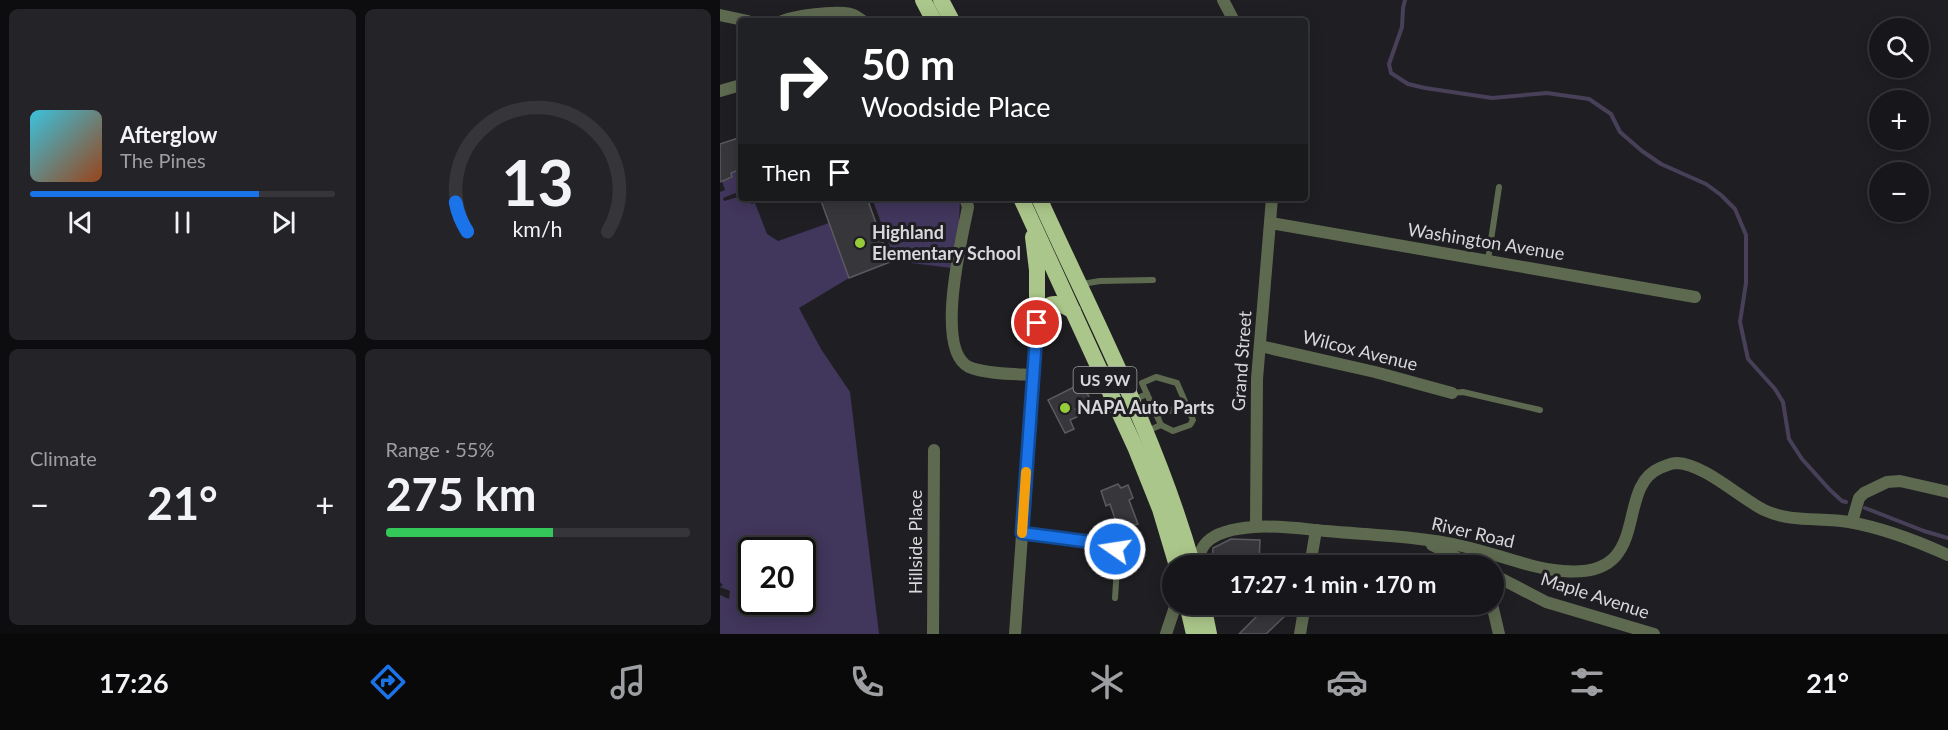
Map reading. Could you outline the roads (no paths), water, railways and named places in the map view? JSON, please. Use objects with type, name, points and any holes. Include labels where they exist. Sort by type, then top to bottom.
[{"type":"highway","points":[[923,0],[932,18]]},
{"type":"highway","points":[[941,0],[950,18]]},
{"type":"highway","points":[[1036,201],[1037,323]]},
{"type":"highway","name":"US 9W","points":[[1036,201],[1140,397],[1153,428],[1163,474],[1191,555]]},
{"type":"highway","name":"US 9W","points":[[1036,201],[1073,311],[1149,479],[1174,555]]},
{"type":"highway","points":[[1037,323],[1044,309],[1050,305],[1066,306],[1073,311]]},
{"type":"highway","points":[[1190,615],[1194,634]]},
{"type":"highway","points":[[1205,615],[1209,634]]},
{"type":"street","points":[[1223,0],[1232,18]]},
{"type":"street","points":[[790,18],[798,15],[845,13],[858,18]]},
{"type":"street","points":[[720,15],[738,19]]},
{"type":"street","points":[[720,91],[738,86]]},
{"type":"street","points":[[966,201],[968,207],[953,287],[952,322],[956,351],[961,361],[969,367],[1033,375]]},
{"type":"street","name":"Grand Street","points":[[1256,526],[1257,379],[1272,201]]},
{"type":"street","name":"Washington Avenue","points":[[1271,223],[1695,297]]},
{"type":"street","points":[[1015,634],[1037,323]]},
{"type":"street","name":"Wilcox Avenue","points":[[1260,346],[1375,372],[1452,393]]},
{"type":"street","name":"Hillside Place","points":[[933,634],[934,450]]},
{"type":"street","name":"River Road","points":[[1200,555],[1207,542],[1225,532],[1256,526],[1418,538],[1462,546],[1519,562],[1582,572],[1598,568],[1616,555],[1626,537],[1642,482],[1653,471],[1678,463],[1696,468],[1765,511],[1799,519],[1851,522]]},
{"type":"street","points":[[1948,492],[1900,481],[1887,482],[1858,498],[1851,522],[1873,527],[1948,555]]},
{"type":"street","points":[[1312,555],[1316,530]]},
{"type":"street","points":[[1418,538],[1452,555]]},
{"type":"street","name":"Maple Avenue","points":[[1504,580],[1546,602],[1654,634]]},
{"type":"street","points":[[1166,634],[1172,615]]},
{"type":"street","points":[[1300,634],[1303,615]]},
{"type":"street","points":[[1495,615],[1499,634]]},
{"type":"lane","points":[[1488,261],[1499,187]]},
{"type":"lane","points":[[1079,285],[1100,281],[1154,280]]},
{"type":"lane","points":[[1157,416],[1140,397],[1142,383],[1156,377],[1177,383],[1193,420],[1190,425],[1173,431],[1153,428],[1157,416],[1186,404]]},
{"type":"lane","points":[[1452,393],[1463,392],[1540,410]]},
{"type":"lane","points":[[1022,533],[1091,542],[1115,549],[1119,553],[1115,598]]},
{"type":"waterway","points":[[1405,0],[1402,27],[1389,64],[1391,73],[1408,84],[1492,98],[1547,93],[1589,99],[1611,114],[1620,132],[1642,151],[1661,164],[1706,184],[1735,209],[1746,235],[1746,283],[1740,322],[1748,359],[1775,389],[1783,402],[1789,439],[1802,459],[1830,490],[1846,502]]},
{"type":"waterway","points":[[1865,508],[1948,538]]},
{"type":"place","name":"Highland Elementary School","points":[[860,243]]},
{"type":"place","name":"NAPA Auto Parts","points":[[1065,408]]}]
